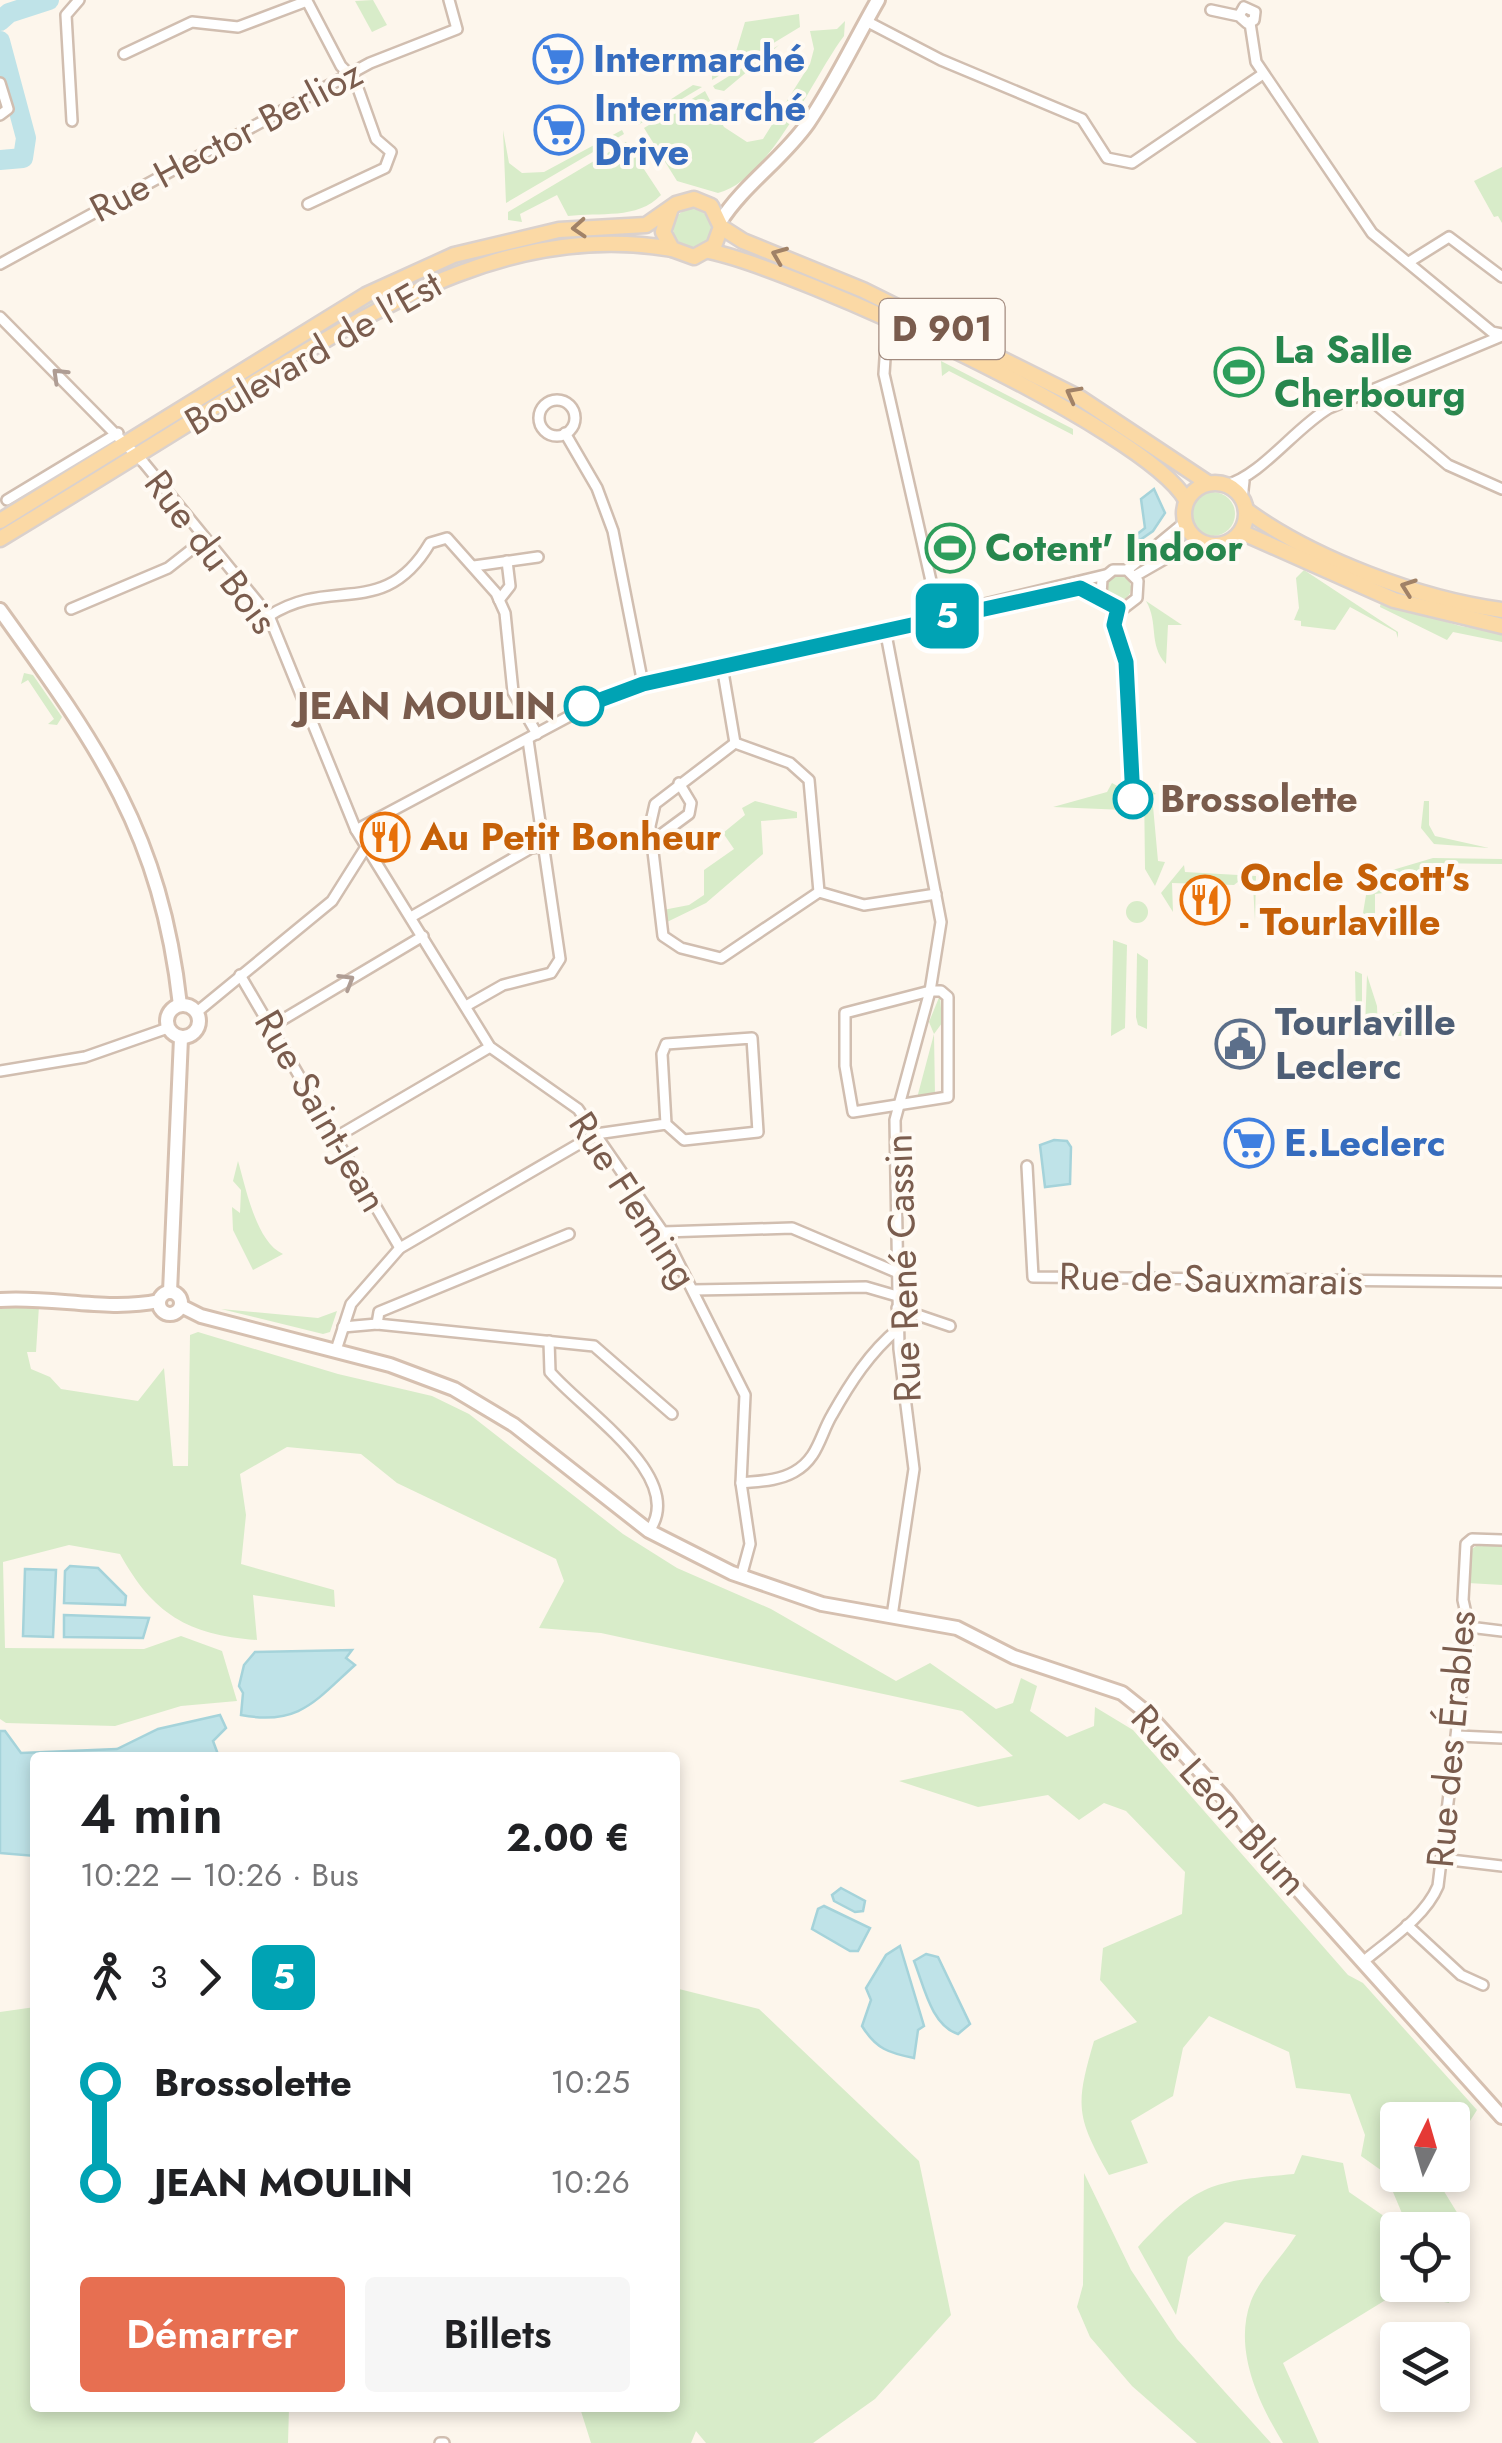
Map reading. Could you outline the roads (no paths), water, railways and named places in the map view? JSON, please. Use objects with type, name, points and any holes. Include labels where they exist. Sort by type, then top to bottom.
[{"type":"main road","points":[[687,199],[711,206],[721,224],[710,251],[694,256],[672,248],[663,232],[671,208],[687,199]]},
{"type":"main road","name":"Boulevard de l'Est","points":[[0,523],[121,437],[366,296],[454,255],[504,240],[559,230],[646,225],[671,208]]},
{"type":"main road","name":"D 901","points":[[721,224],[743,241],[863,290],[1080,398],[1208,483]]},
{"type":"main road","name":"Boulevard de l'Est","points":[[0,539],[364,316],[430,282],[505,257],[561,248],[672,248]]},
{"type":"main road","name":"D 901","points":[[710,251],[788,275],[1008,378],[1122,443],[1176,482],[1186,500]]},
{"type":"main road","points":[[1244,504],[1241,532],[1224,544],[1204,544],[1184,523],[1186,500],[1208,483],[1226,485],[1244,504],[1366,572],[1428,594],[1502,610]]},
{"type":"main road","points":[[1241,532],[1394,600],[1502,626]]},
{"type":"street","name":"Rue Hector Berlioz","points":[[0,264],[347,75],[418,40],[457,28],[448,0]]},
{"type":"street","points":[[711,206],[736,196],[765,173],[808,123],[878,0]]},
{"type":"street","points":[[72,121],[66,15],[79,1]]},
{"type":"street","points":[[124,54],[192,22],[238,27],[307,1],[347,75],[355,80],[376,139],[391,152],[385,168],[308,204]]},
{"type":"street","points":[[1211,10],[1248,6],[1250,50],[1263,74],[1372,233],[1492,332],[1502,335]]},
{"type":"street","points":[[866,20],[941,60],[1082,119],[1107,158],[1132,164],[1263,74]]},
{"type":"street","points":[[0,83],[8,108],[0,115]]},
{"type":"street","points":[[721,224],[736,196]]},
{"type":"street","points":[[1410,262],[1450,238],[1502,277]]},
{"type":"street","name":"Rue du Bois","points":[[0,317],[121,437],[269,616],[356,830]]},
{"type":"street","points":[[894,324],[886,343],[884,374],[938,611]]},
{"type":"street","points":[[1226,485],[1244,480],[1308,420],[1502,335]]},
{"type":"street","points":[[1367,391],[1372,401],[1448,465],[1502,490]]},
{"type":"street","points":[[549,402],[566,403],[574,412],[573,424],[566,434],[550,434],[540,425],[539,414],[549,402]]},
{"type":"street","points":[[566,434],[597,488],[613,530],[643,684]]},
{"type":"street","points":[[7,500],[121,437]]},
{"type":"street","points":[[1244,480],[1244,504]]},
{"type":"street","points":[[1131,574],[1184,523]]},
{"type":"street","points":[[269,616],[292,601],[391,585],[414,571],[430,542],[438,538],[447,538],[500,600],[505,613],[513,692],[533,737],[560,951],[558,964],[550,972],[503,985],[466,1006]]},
{"type":"street","points":[[72,608],[168,568],[205,539]]},
{"type":"street","points":[[356,830],[594,701],[643,684],[885,629],[938,611],[1118,569],[1131,574],[1188,545],[1204,544]]},
{"type":"street","points":[[474,566],[538,557]]},
{"type":"street","points":[[500,600],[510,586],[507,561]]},
{"type":"street","points":[[938,611],[1080,588],[1101,595],[1112,607],[1130,606],[1138,594],[1131,574]]},
{"type":"street","points":[[1101,595],[1105,575]]},
{"type":"street","points":[[0,610],[90,737],[136,821],[163,909],[180,1005]]},
{"type":"street","name":"Rue René Cassin","points":[[885,629],[936,894],[941,942],[899,1106],[894,1150],[898,1328],[914,1470],[892,1616]]},
{"type":"street","points":[[722,666],[736,743]]},
{"type":"street","points":[[736,743],[655,804],[652,842],[663,936],[708,957],[720,958],[819,892]]},
{"type":"street","points":[[736,743],[790,763],[809,780],[819,892]]},
{"type":"street","points":[[652,842],[688,814],[691,804],[679,784]]},
{"type":"street","name":"Rue Fleming","points":[[356,830],[490,1047],[569,1101],[663,1232],[693,1290],[745,1395],[741,1483],[750,1544],[741,1577]]},
{"type":"street","points":[[197,1012],[332,902],[366,846]]},
{"type":"street","points":[[411,917],[531,848],[546,846]]},
{"type":"street","points":[[819,892],[864,905],[936,894]]},
{"type":"street","points":[[272,1026],[424,936]]},
{"type":"street","name":"Rue Saint-Jean","points":[[240,975],[338,1136],[400,1248]]},
{"type":"street","points":[[941,990],[948,998],[948,1097],[899,1106],[854,1112],[843,1020],[852,1009],[941,990]]},
{"type":"street","points":[[180,1005],[197,1012]]},
{"type":"street","points":[[168,1028],[168,1014],[180,1005]]},
{"type":"street","points":[[181,1038],[196,1032],[200,1022],[197,1012]]},
{"type":"street","points":[[168,1028],[181,1038]]},
{"type":"street","points":[[0,1071],[85,1057],[168,1028]]},
{"type":"street","points":[[0,1300],[38,1297],[114,1305],[159,1302],[170,1292],[181,1038]]},
{"type":"street","points":[[336,1350],[351,1304],[400,1248],[596,1134],[666,1124],[684,1140],[758,1132],[752,1038],[666,1044],[662,1054],[666,1124]]},
{"type":"street","points":[[338,1136],[490,1047]]},
{"type":"street","name":"Rue de Sauxmarais","points":[[1028,1166],[1032,1278],[1502,1282]]},
{"type":"street","points":[[663,1232],[792,1228],[896,1272]]},
{"type":"street","points":[[378,1324],[379,1312],[569,1234]]},
{"type":"street","points":[[876,1288],[878,1265]]},
{"type":"street","points":[[693,1290],[876,1288],[897,1296]]},
{"type":"street","points":[[159,1302],[166,1314],[174,1314],[182,1306],[178,1295],[170,1292]]},
{"type":"street","name":"Rue Léon Blum","points":[[182,1306],[200,1316],[426,1377],[473,1399],[649,1531],[741,1577],[822,1604],[967,1632],[1014,1656],[1100,1683],[1132,1699],[1226,1800],[1283,1873],[1502,2117]]},
{"type":"street","points":[[897,1308],[950,1326]]},
{"type":"street","points":[[343,1327],[378,1324],[594,1346],[672,1414]]},
{"type":"street","points":[[741,1483],[776,1479],[796,1471],[810,1459],[822,1443],[828,1420],[877,1346],[898,1328]]},
{"type":"street","points":[[549,1341],[550,1372],[632,1453],[658,1489],[660,1512],[649,1531]]},
{"type":"street","name":"Rue des Érables","points":[[1364,1962],[1433,1898],[1442,1860],[1469,1627],[1463,1600],[1466,1544],[1472,1539],[1502,1540]]},
{"type":"street","points":[[1469,1627],[1502,1630]]},
{"type":"street","points":[[1458,1736],[1502,1738]]},
{"type":"street","points":[[1442,1860],[1502,1866]]},
{"type":"street","points":[[1408,1924],[1461,1975],[1483,1986]]},
{"type":"water","points":[[1154,489],[1165,513],[1153,531],[1127,549],[1126,543],[1145,528],[1141,499]]},
{"type":"water","points":[[1067,1141],[1071,1147],[1070,1184],[1045,1187],[1040,1145]]},
{"type":"water","points":[[70,1566],[98,1568],[126,1596],[125,1605],[64,1603],[65,1571]]},
{"type":"water","points":[[25,1569],[56,1570],[53,1637],[23,1636]]},
{"type":"water","points":[[64,1615],[149,1618],[143,1638],[64,1637]]},
{"type":"water","points":[[352,1650],[346,1658],[355,1665],[305,1708],[278,1717],[241,1715],[243,1693],[239,1686],[244,1665],[255,1652]]},
{"type":"water","points":[[220,1715],[226,1728],[213,1741],[217,1752],[45,1752],[117,1749],[158,1729]]},
{"type":"water","points":[[0,1731],[5,1731],[21,1753],[30,1753],[30,1856],[0,1853]]},
{"type":"water","points":[[841,1888],[865,1901],[863,1911],[855,1912],[834,1901],[832,1895]]},
{"type":"water","points":[[824,1906],[870,1928],[858,1951],[850,1951],[812,1929],[818,1909]]},
{"type":"water","points":[[900,1946],[924,2026],[918,2030],[914,2058],[884,2049],[862,2026],[871,2000],[866,1988],[886,1955]]},
{"type":"water","points":[[926,1954],[938,1957],[970,2024],[958,2034],[941,2022],[925,1993],[914,1961]]},
{"type":"waterway","points":[[0,21],[9,13],[49,0]]},
{"type":"waterway","points":[[0,41],[26,138],[23,158],[0,160]]},
{"type":"place","name":"Intermarché","points":[[558,59]]},
{"type":"place","name":"Intermarché Drive","points":[[559,130]]},
{"type":"place","name":"La Salle Cherbourg","points":[[1239,372]]},
{"type":"place","name":"Cotent' Indoor","points":[[950,548]]},
{"type":"place","name":"JEAN MOULIN","points":[[584,706]]},
{"type":"place","name":"Brossolette","points":[[1133,799]]},
{"type":"place","name":"Au Petit Bonheur","points":[[385,837]]},
{"type":"place","name":"Oncle Scott's - Tourlaville","points":[[1205,900]]},
{"type":"place","name":"Tourlaville Leclerc","points":[[1240,1044]]},
{"type":"place","name":"E.Leclerc","points":[[1249,1143]]}]
